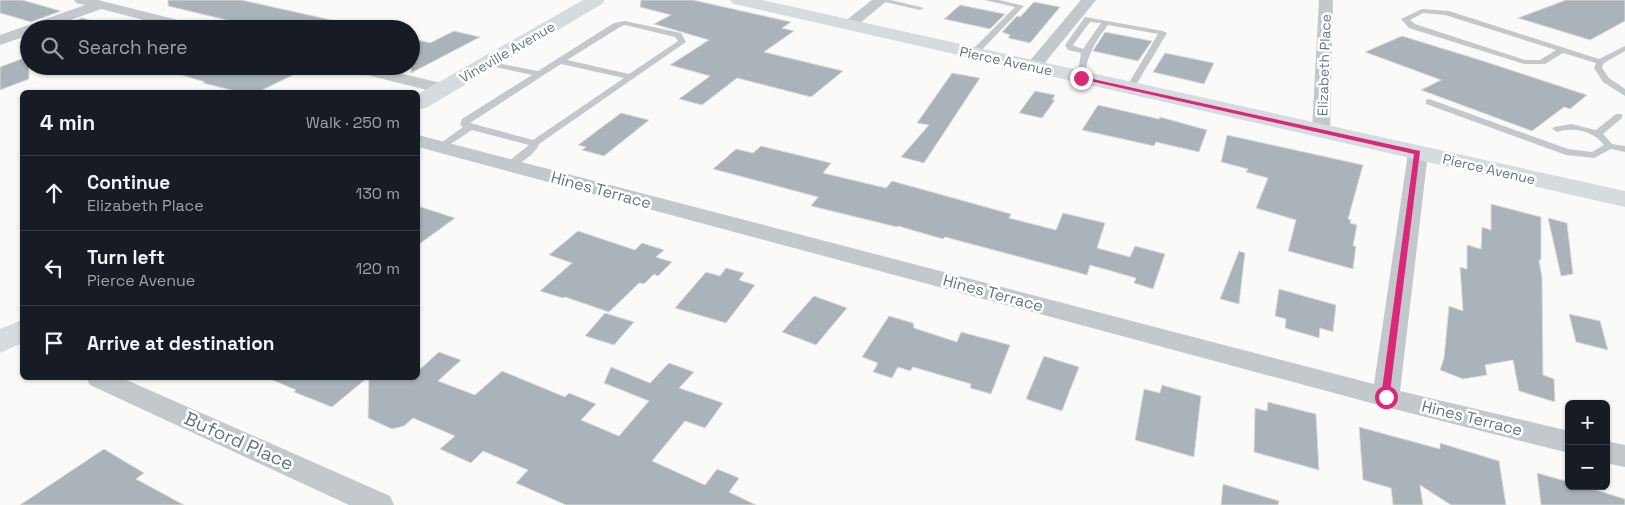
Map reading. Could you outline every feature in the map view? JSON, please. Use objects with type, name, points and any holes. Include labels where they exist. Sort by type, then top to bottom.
[{"type":"main road","name":"Vineville Avenue","points":[[420,103],[596,0]]},
{"type":"main road","name":"Pierce Avenue","points":[[750,1],[973,54],[1625,199]]},
{"type":"street","points":[[81,0],[161,20]]},
{"type":"street","points":[[849,25],[880,0]]},
{"type":"street","points":[[1033,67],[1090,0]]},
{"type":"street","name":"Elizabeth Place","points":[[1321,130],[1326,0]]},
{"type":"street","points":[[56,20],[100,5]]},
{"type":"street","points":[[0,40],[20,33]]},
{"type":"street","points":[[384,75],[442,90]]},
{"type":"street","name":"Hines Terrace","points":[[420,142],[1386,397],[1565,441]]},
{"type":"street","points":[[1386,397],[1418,153]]},
{"type":"street","name":"Buford Place","points":[[103,380],[379,505]]},
{"type":"street","points":[[1610,453],[1625,456]]},
{"type":"lane","points":[[880,0],[920,8]]},
{"type":"lane","points":[[973,54],[1020,6],[988,0]]},
{"type":"lane","points":[[1562,50],[1542,62],[1524,62],[1412,26],[1405,19],[1422,11],[1437,11],[1562,50],[1600,62]]},
{"type":"lane","points":[[1085,52],[1071,48],[1069,45],[1088,18],[1163,33],[1130,88]]},
{"type":"lane","points":[[1081,78],[1080,63],[1085,52],[1106,22]]},
{"type":"lane","points":[[440,147],[468,124],[539,74],[617,25],[625,23],[678,35],[682,42],[534,143],[534,147],[509,165]]},
{"type":"lane","points":[[1625,48],[1600,62],[1598,68],[1606,80],[1625,93]]},
{"type":"lane","points":[[559,61],[631,77]]},
{"type":"lane","points":[[489,62],[539,74]]},
{"type":"lane","points":[[1429,102],[1566,152],[1594,155],[1608,146],[1625,149]]},
{"type":"lane","points":[[1598,133],[1619,116]]},
{"type":"lane","points":[[468,124],[534,143]]},
{"type":"lane","points":[[1539,143],[1553,132],[1565,126],[1598,133],[1605,138],[1608,146]]},
{"type":"building","points":[[0,0],[22,0],[61,11],[36,20],[24,20],[0,13]]},
{"type":"building","points":[[168,0],[241,0],[331,20],[227,20],[168,6]]},
{"type":"building","points":[[641,0],[693,0],[791,22],[782,28],[794,31],[764,52],[843,71],[811,97],[737,78],[702,105],[679,99],[710,76],[670,65],[709,40],[654,24],[671,15],[640,7]]},
{"type":"building","points":[[1566,0],[1625,0],[1625,21],[1590,40],[1518,18]]},
{"type":"building","points":[[1034,2],[1060,7],[1030,43],[1008,38],[1010,35],[1002,32]]},
{"type":"building","points":[[960,5],[1005,14],[990,29],[944,19]]},
{"type":"building","points":[[454,31],[480,37],[420,68],[420,40],[430,43]]},
{"type":"building","points":[[1105,32],[1152,41],[1138,61],[1093,51]]},
{"type":"building","points":[[1402,36],[1587,95],[1570,109],[1564,107],[1532,131],[1421,90],[1441,80],[1365,52]]},
{"type":"building","points":[[1165,53],[1214,63],[1204,84],[1153,72]]},
{"type":"building","points":[[20,59],[20,75],[29,75],[29,79],[0,90],[0,67]]},
{"type":"building","points":[[952,73],[980,78],[924,163],[901,157],[929,125],[917,123]]},
{"type":"building","points":[[182,75],[293,75],[262,90],[231,90],[203,83],[205,82]]},
{"type":"building","points":[[1035,91],[1055,95],[1052,100],[1055,100],[1042,118],[1019,113]]},
{"type":"building","points":[[1098,105],[1159,119],[1160,117],[1207,130],[1199,152],[1156,142],[1154,146],[1082,130]]},
{"type":"building","points":[[621,113],[649,120],[604,156],[582,150],[586,147],[578,145]]},
{"type":"building","points":[[1227,135],[1363,165],[1348,219],[1351,220],[1350,223],[1357,225],[1353,246],[1356,246],[1353,269],[1288,251],[1296,220],[1256,208],[1268,178],[1246,172],[1248,169],[1221,162]]},
{"type":"building","points":[[761,146],[831,163],[823,173],[886,188],[892,181],[1011,214],[1009,218],[1056,230],[1063,213],[1105,223],[1097,248],[1130,257],[1135,246],[1165,254],[1153,289],[1134,283],[1136,278],[1090,265],[1087,275],[945,237],[943,239],[898,226],[811,206],[818,197],[713,169],[736,149],[753,153]]},
{"type":"building","points":[[1491,204],[1541,217],[1541,260],[1539,260],[1542,277],[1543,375],[1554,379],[1555,402],[1519,391],[1513,360],[1485,365],[1487,375],[1463,379],[1440,370],[1444,358],[1449,306],[1463,311],[1460,267],[1467,269],[1467,245],[1481,249],[1482,227],[1491,230]]},
{"type":"building","points":[[420,207],[455,218],[420,244]]},
{"type":"building","points":[[1548,218],[1567,223],[1573,274],[1561,276]]},
{"type":"building","points":[[578,231],[635,250],[642,243],[664,250],[656,257],[672,262],[658,276],[654,274],[644,284],[639,283],[609,312],[565,297],[540,291],[572,263],[549,255]]},
{"type":"building","points":[[1239,251],[1245,253],[1239,304],[1220,299]]},
{"type":"building","points":[[726,268],[744,273],[739,280],[755,285],[726,323],[675,308],[706,272],[720,276]]},
{"type":"building","points":[[1279,289],[1336,305],[1333,332],[1320,328],[1319,338],[1285,328],[1286,319],[1275,316]]},
{"type":"building","points":[[814,296],[847,308],[816,345],[782,332]]},
{"type":"building","points":[[605,313],[634,322],[614,345],[585,336]]},
{"type":"building","points":[[1569,314],[1600,321],[1608,350],[1576,342]]},
{"type":"building","points":[[889,316],[913,323],[914,328],[957,342],[961,332],[1010,345],[991,394],[970,388],[971,384],[913,367],[910,371],[898,367],[892,378],[873,372],[878,363],[862,357]]},
{"type":"building","points":[[439,352],[461,360],[438,381],[475,395],[502,371],[565,397],[569,393],[596,404],[581,420],[619,436],[649,401],[604,383],[611,367],[650,383],[669,363],[694,372],[679,388],[723,403],[705,428],[685,421],[652,461],[705,485],[717,469],[739,478],[729,492],[756,505],[566,505],[516,483],[528,470],[483,451],[471,463],[440,449],[455,436],[413,418],[404,426],[392,429],[368,418],[369,380],[420,380],[420,369]]},
{"type":"building","points":[[1044,356],[1079,367],[1062,411],[1026,399]]},
{"type":"building","points":[[273,380],[365,380],[332,407],[294,392],[296,390]]},
{"type":"building","points":[[1162,385],[1201,396],[1194,457],[1135,440],[1144,389],[1160,393]]},
{"type":"building","points":[[1268,402],[1316,414],[1319,470],[1254,452],[1255,408],[1267,411]]},
{"type":"building","points":[[1359,427],[1440,449],[1440,443],[1499,461],[1506,505],[1451,505],[1420,485],[1423,505],[1393,505],[1391,488],[1363,480]]},
{"type":"building","points":[[104,449],[144,473],[136,479],[184,505],[20,505]]},
{"type":"building","points":[[1537,473],[1565,481],[1565,490],[1596,490],[1625,499],[1625,505],[1541,505]]},
{"type":"building","points":[[1223,484],[1279,501],[1278,505],[1221,505]]},
{"type":"route","points":[[1081,78],[1418,153],[1386,397]]}]
